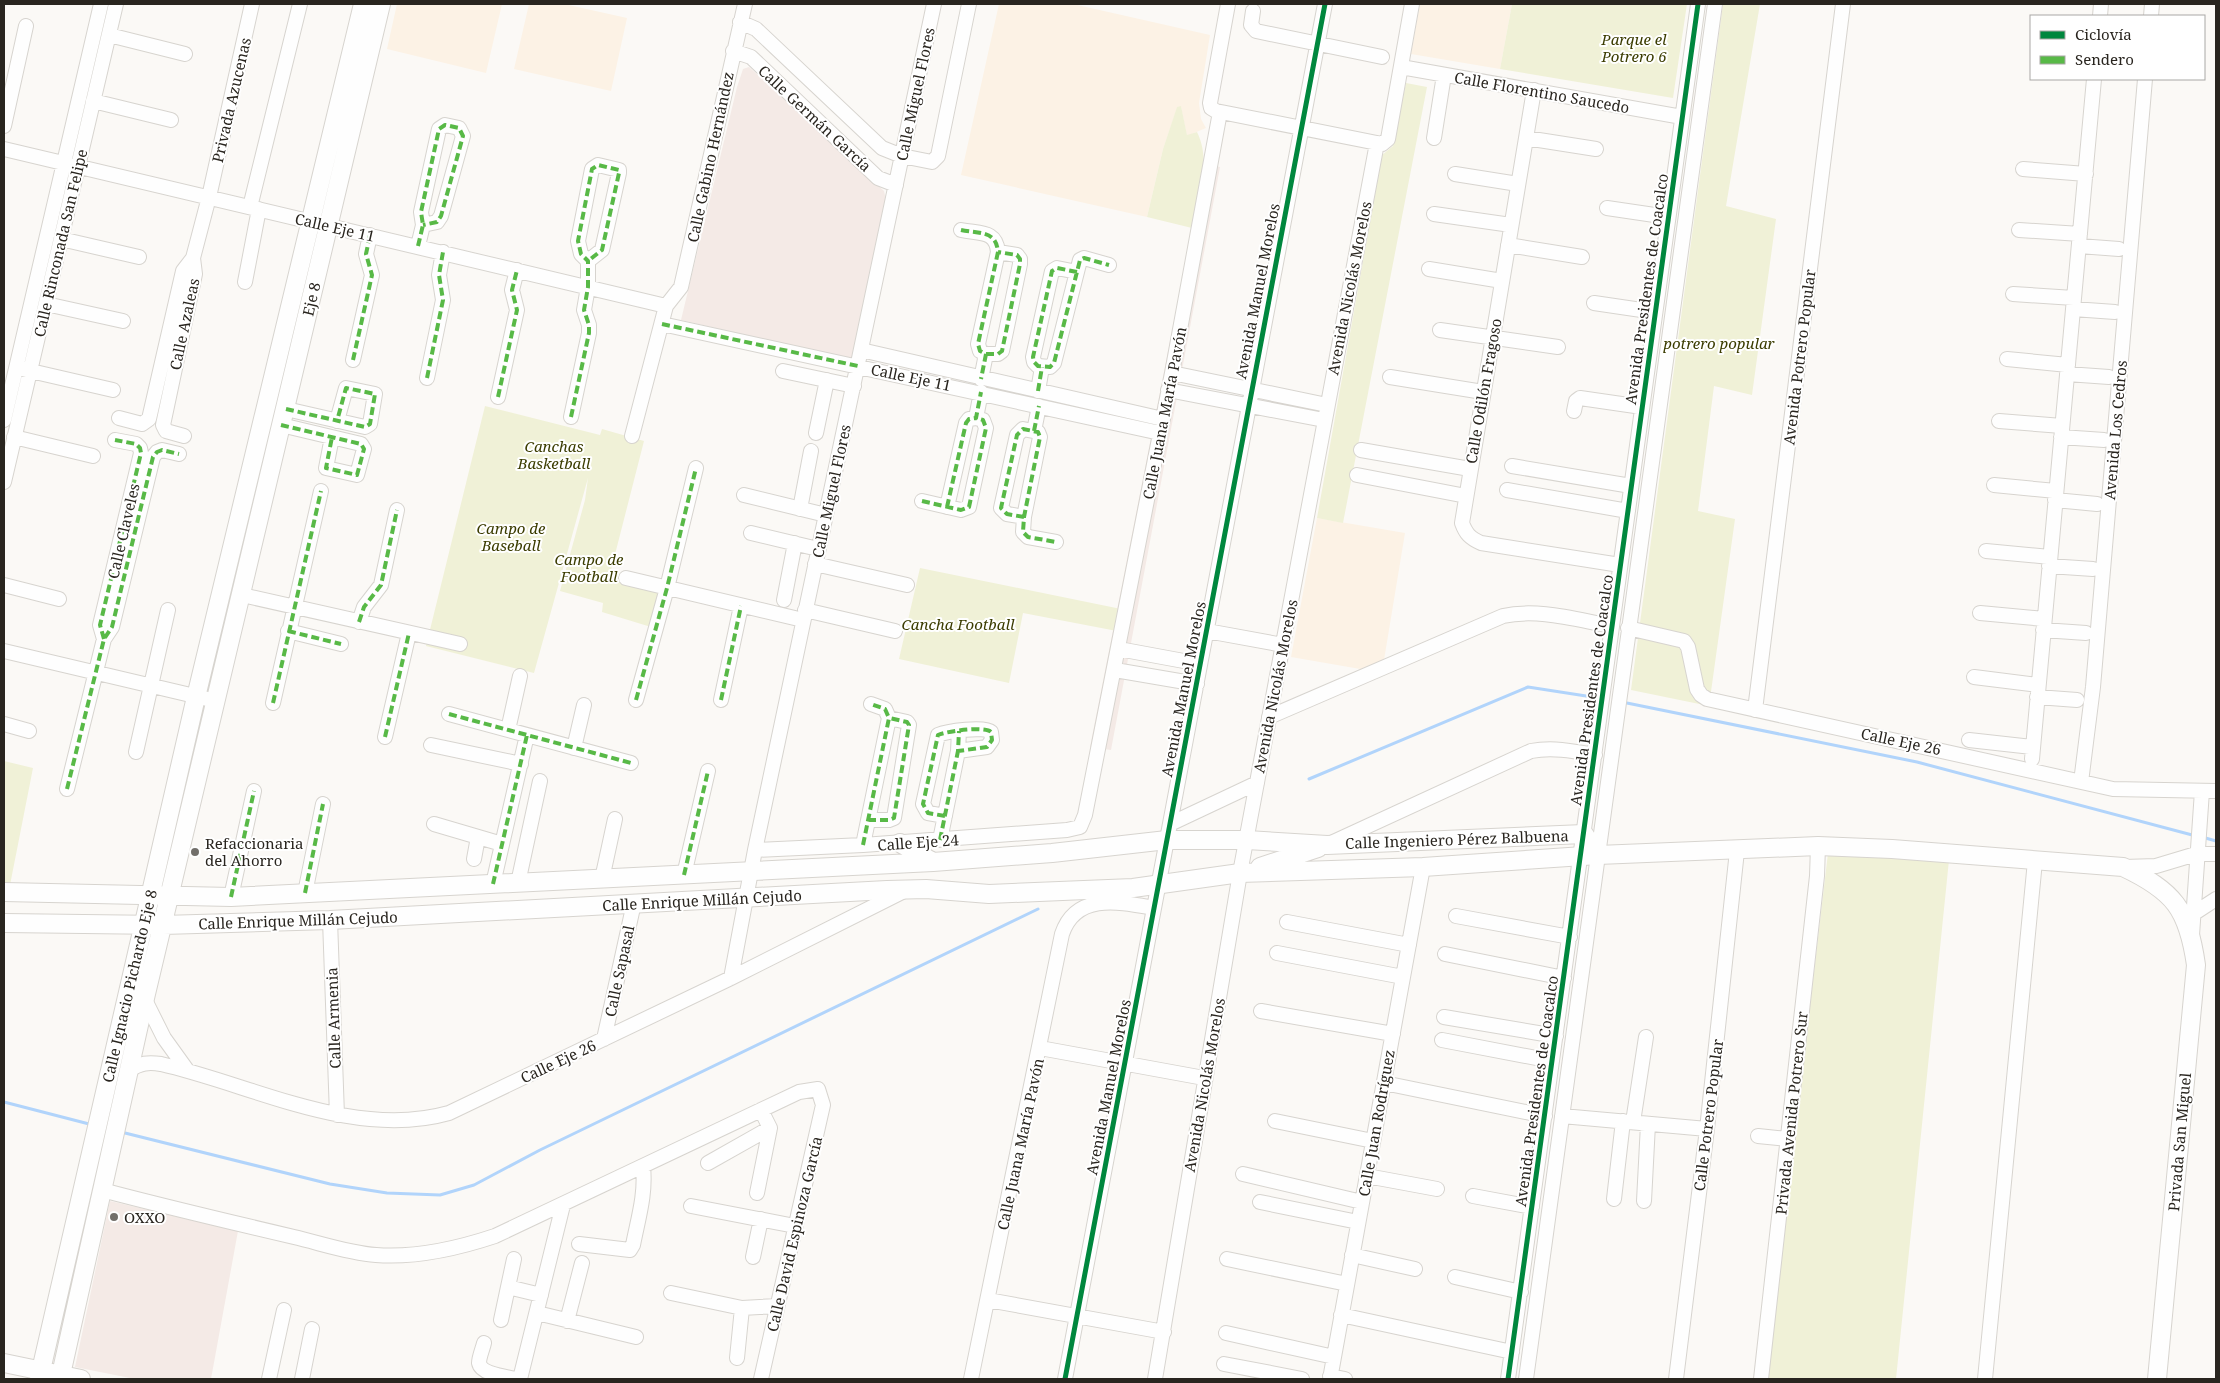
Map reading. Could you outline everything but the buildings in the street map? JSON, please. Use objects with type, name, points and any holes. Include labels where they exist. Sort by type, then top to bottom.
[{"type":"main road","name":"Eje 8","points":[[221,592],[363,4]]},
{"type":"main road","name":"Eje 8","points":[[242,595],[381,4]]},
{"type":"main road","name":"Calle Ignacio Pichardo Eje 8","points":[[60,1377],[96,1132],[221,592]]},
{"type":"main road","name":"Calle Ignacio Pichardo Eje 8","points":[[40,1375],[76,1262],[102,1190],[169,896],[242,595]]},
{"type":"main road","name":"Calle Enrique Millán Cejudo","points":[[4,892],[231,897],[933,862],[1052,853],[1168,832],[1247,840]]},
{"type":"main road","name":"Calle Ingeniero Pérez Balbuena","points":[[1240,873],[1423,867],[1598,856],[1584,834],[1327,844],[1247,840]]},
{"type":"main road","points":[[900,843],[933,862]]},
{"type":"main road","points":[[1240,873],[1327,844]]},
{"type":"main road","points":[[1598,856],[1818,846],[1892,849],[2123,867],[2144,877],[2165,891],[2186,910]]},
{"type":"main road","name":"Calle Enrique Millán Cejudo","points":[[4,923],[163,925],[330,920],[909,889],[989,894],[1159,885],[1240,873]]},
{"type":"main road","name":"Privada San Miguel","points":[[2157,1379],[2196,965],[2186,910]]},
{"type":"main road","points":[[4,1363],[40,1375],[81,1379]]},
{"type":"street","name":"Calle Rinconada San Felipe","points":[[4,482],[14,437],[23,369],[71,165],[102,4]]},
{"type":"street","name":"Calle Rinconada San Felipe","points":[[4,420],[46,304],[60,239],[71,165],[93,101],[116,4]]},
{"type":"street","name":"Privada Azucenas","points":[[209,197],[252,4]]},
{"type":"street","points":[[245,282],[255,208],[300,4]]},
{"type":"street","name":"Calle Gabino Hernández","points":[[666,306],[681,287],[745,4]]},
{"type":"street","name":"Calle Miguel Flores","points":[[731,978],[748,898],[755,850],[934,4]]},
{"type":"street","name":"Calle Germán García","points":[[740,22],[756,29],[882,148],[902,156],[932,162],[938,156],[969,4]]},
{"type":"street","points":[[1228,4],[1210,103],[1213,110],[1384,144],[1388,140],[1412,4]]},
{"type":"street","name":"Avenida Manuel Morelos","points":[[1065,1379],[1325,4]]},
{"type":"street","name":"Avenida Potrero Popular","points":[[1755,710],[1843,4]]},
{"type":"street","points":[[1698,5],[1714,6]]},
{"type":"street","name":"Avenida Presidentes de Coacalco","points":[[1508,1379],[1698,5]]},
{"type":"street","name":"Avenida Presidentes de Coacalco","points":[[1526,1379],[1714,6]]},
{"type":"street","points":[[1253,11],[1251,25],[1254,30],[1382,57]]},
{"type":"street","points":[[4,126],[26,26]]},
{"type":"street","points":[[108,35],[185,54]]},
{"type":"street","name":"Calle Germán García","points":[[733,52],[751,57],[878,178],[896,185]]},
{"type":"street","name":"Calle Florentino Saucedo","points":[[1401,67],[1682,117]]},
{"type":"street","points":[[1434,138],[1444,74]]},
{"type":"street","points":[[1969,740],[2032,753],[2094,80]]},
{"type":"street","name":"Avenida Los Cedros","points":[[2081,782],[2093,687],[2145,80]]},
{"type":"street","name":"Calle Odilón Fragoso","points":[[1534,90],[1462,523],[1465,532],[1471,539],[1481,543],[1620,565]]},
{"type":"street","points":[[93,101],[171,120]]},
{"type":"street","name":"Calle Juana María Pavón","points":[[1080,827],[1085,815],[1115,670],[1220,112]]},
{"type":"street","points":[[418,246],[423,225],[421,212],[439,129],[445,125],[459,128],[463,136],[441,216],[437,222],[423,225]]},
{"type":"street","points":[[1526,138],[1596,149]]},
{"type":"street","name":"Avenida Nicolás Morelos","points":[[1155,1379],[1204,1078],[1240,873],[1377,143]]},
{"type":"street","name":"Calle Eje 11","points":[[4,149],[310,220],[666,306]]},
{"type":"street","points":[[571,417],[589,333],[589,325],[584,310],[588,287],[588,261],[581,254],[578,241],[592,169],[598,165],[615,168],[619,170],[619,173],[602,250],[588,261]]},
{"type":"street","points":[[2024,169],[2086,174]]},
{"type":"street","points":[[1455,174],[1518,184]]},
{"type":"street","name":"Calle Azaleas","points":[[184,436],[166,431],[162,425],[195,274],[193,258],[209,197]]},
{"type":"street","points":[[1607,208],[1668,217]]},
{"type":"street","points":[[1434,214],[1511,224]]},
{"type":"street","points":[[961,230],[993,237],[996,240],[998,252],[978,344],[980,351],[986,354],[998,354],[1002,351],[1020,264],[1020,259],[1017,255],[998,252]]},
{"type":"street","points":[[2019,230],[2120,249]]},
{"type":"street","points":[[353,360],[372,275],[366,254],[370,235]]},
{"type":"street","points":[[60,239],[139,257]]},
{"type":"street","points":[[1508,245],[1582,257]]},
{"type":"street","points":[[1664,250],[1680,252]]},
{"type":"street","points":[[427,378],[444,300],[439,275],[443,252]]},
{"type":"street","points":[[119,418],[142,424],[148,420],[183,271],[193,258]]},
{"type":"street","points":[[1076,272],[1057,268],[1052,271],[1033,357],[1036,365],[1050,367],[1054,363],[1076,272],[1082,258],[1109,265]]},
{"type":"street","points":[[1429,269],[1502,281]]},
{"type":"street","points":[[498,397],[517,310],[512,290],[517,270]]},
{"type":"street","points":[[2013,294],[2115,312]]},
{"type":"street","points":[[1594,303],[1655,312]]},
{"type":"street","points":[[46,304],[123,321]]},
{"type":"street","points":[[632,436],[666,306]]},
{"type":"street","name":"Calle Eje 11","points":[[662,324],[858,366],[981,386],[1039,406],[1162,426]]},
{"type":"street","points":[[1440,330],[1558,347]]},
{"type":"street","points":[[861,350],[981,386],[1038,391],[1162,426]]},
{"type":"street","points":[[976,418],[986,354]]},
{"type":"street","points":[[2007,359],[2108,376]]},
{"type":"street","points":[[1038,391],[1042,367]]},
{"type":"street","points":[[23,369],[113,390]]},
{"type":"street","points":[[784,371],[854,386]]},
{"type":"street","points":[[1172,373],[1327,405]]},
{"type":"street","points":[[1390,377],[1483,392]]},
{"type":"street","points":[[816,433],[827,380]]},
{"type":"street","points":[[283,417],[337,421],[368,427],[375,394],[349,387],[344,391],[337,421]]},
{"type":"street","points":[[1168,390],[1324,420]]},
{"type":"street","points":[[1574,411],[1576,401],[1580,398],[1642,407]]},
{"type":"street","points":[[1034,431],[1039,406]]},
{"type":"street","points":[[283,417],[332,437],[363,446],[364,449],[357,475],[328,470],[325,465],[332,437]]},
{"type":"street","points":[[922,501],[947,507],[964,510],[970,504],[986,428],[983,420],[969,419],[966,423],[947,507]]},
{"type":"street","points":[[1999,421],[2104,440]]},
{"type":"street","points":[[1024,517],[1004,513],[1001,505],[1017,435],[1022,429],[1040,434],[1022,528],[1025,534],[1056,542]]},
{"type":"street","points":[[14,437],[92,456]]},
{"type":"street","name":"Calle Claveles","points":[[104,639],[100,625],[141,453],[140,448],[136,444],[115,440]]},
{"type":"street","points":[[67,789],[104,639],[112,627],[153,457],[162,450],[178,454]]},
{"type":"street","points":[[1361,450],[1470,469]]},
{"type":"street","points":[[800,509],[811,451]]},
{"type":"street","points":[[1512,466],[1631,486]]},
{"type":"street","points":[[636,700],[667,588],[696,468]]},
{"type":"street","points":[[1357,475],[1466,496]]},
{"type":"street","points":[[1994,485],[2097,504]]},
{"type":"street","points":[[1507,490],[1628,511]]},
{"type":"street","points":[[273,703],[320,492]]},
{"type":"street","points":[[744,495],[826,515]]},
{"type":"street","points":[[359,622],[364,607],[381,585],[397,510]]},
{"type":"street","points":[[751,532],[818,549]]},
{"type":"street","points":[[784,600],[795,544]]},
{"type":"street","points":[[1623,549],[1638,551]]},
{"type":"street","points":[[1986,551],[2094,569]]},
{"type":"street","points":[[815,564],[907,585]]},
{"type":"street","points":[[626,578],[741,606],[895,631]]},
{"type":"street","points":[[4,585],[59,599]]},
{"type":"street","points":[[242,595],[460,644]]},
{"type":"street","points":[[721,700],[741,606]]},
{"type":"street","points":[[136,752],[168,610]]},
{"type":"street","points":[[1270,717],[1503,616],[1535,613],[1612,626]]},
{"type":"street","points":[[1980,613],[2086,633]]},
{"type":"street","name":"Calle Eje 26","points":[[1628,628],[1684,641],[1688,647],[1701,695],[1755,710],[2113,788],[2216,791]]},
{"type":"street","points":[[288,631],[341,644]]},
{"type":"street","points":[[1207,631],[1283,645]]},
{"type":"street","points":[[385,736],[410,633]]},
{"type":"street","points":[[1119,649],[1200,664]]},
{"type":"street","points":[[4,650],[216,702]]},
{"type":"street","points":[[1115,670],[1197,684]]},
{"type":"street","points":[[508,730],[520,676]]},
{"type":"street","points":[[1974,677],[2077,700]]},
{"type":"street","points":[[862,845],[889,718],[884,707],[871,704]]},
{"type":"street","points":[[574,748],[584,705]]},
{"type":"street","points":[[449,714],[631,763]]},
{"type":"street","points":[[868,820],[889,820],[894,818],[909,725],[907,722],[889,718]]},
{"type":"street","points":[[4,724],[29,731]]},
{"type":"street","points":[[945,816],[928,812],[923,804],[938,735],[959,731],[990,729],[992,740],[987,747],[958,751]]},
{"type":"street","points":[[940,840],[958,751],[959,731]]},
{"type":"street","points":[[493,884],[527,735]]},
{"type":"street","points":[[431,745],[521,764]]},
{"type":"street","points":[[1327,844],[1531,751],[1556,749],[1594,755]]},
{"type":"street","points":[[684,875],[708,771]]},
{"type":"street","points":[[518,883],[540,781]]},
{"type":"street","points":[[1168,832],[1257,783]]},
{"type":"street","points":[[2186,910],[2197,852],[2202,790]]},
{"type":"street","points":[[231,897],[254,791]]},
{"type":"street","points":[[305,893],[323,804]]},
{"type":"street","points":[[602,879],[615,819]]},
{"type":"street","points":[[434,824],[502,844]]},
{"type":"street","name":"Calle Eje 24","points":[[755,850],[900,843],[1067,830],[1080,827]]},
{"type":"street","points":[[474,859],[478,837]]},
{"type":"street","name":"Privada Avenida Potrero Sur","points":[[1761,1379],[1817,876],[1818,846]]},
{"type":"street","name":"Calle Potrero Popular","points":[[1676,1379],[1707,1129],[1738,851]]},
{"type":"street","points":[[2123,867],[2156,866],[2197,852],[2216,854]]},
{"type":"street","points":[[1985,1379],[2035,861]]},
{"type":"street","name":"Calle Juan Rodríguez","points":[[1330,1378],[1423,867]]},
{"type":"street","name":"Calle Eje 26","points":[[129,1070],[149,1062],[187,1070],[337,1115],[372,1120],[400,1121],[434,1117],[448,1113],[604,1039],[909,889]]},
{"type":"street","points":[[2186,910],[2216,899]]},
{"type":"street","name":"Calle Sapasal","points":[[604,1039],[634,903]]},
{"type":"street","name":"Calle Juana María Pavón","points":[[971,1379],[1066,921],[1089,905],[1126,903],[1154,908]]},
{"type":"street","points":[[1456,916],[1570,937]]},
{"type":"street","name":"Calle Armenia","points":[[330,920],[337,1115]]},
{"type":"street","points":[[1287,922],[1409,944]]},
{"type":"street","points":[[1277,953],[1403,977]]},
{"type":"street","points":[[1445,954],[1564,978]]},
{"type":"street","points":[[145,1000],[164,1038],[187,1070]]},
{"type":"street","points":[[1260,1011],[1393,1034]]},
{"type":"street","points":[[1559,1016],[1576,1018]]},
{"type":"street","points":[[1444,1017],[1556,1036]]},
{"type":"street","points":[[1614,1199],[1646,1037]]},
{"type":"street","points":[[1442,1040],[1552,1062]]},
{"type":"street","points":[[1040,1048],[1204,1078]]},
{"type":"street","points":[[1384,1083],[1545,1116]]},
{"type":"street","name":"Calle David Espinoza García","points":[[760,1110],[798,1092],[818,1089],[823,1105],[761,1379]]},
{"type":"street","points":[[102,1190],[213,1219],[374,1255],[404,1255],[464,1246],[495,1236],[760,1110],[770,1128],[757,1193]]},
{"type":"street","points":[[1562,1116],[1707,1129]]},
{"type":"street","points":[[1275,1121],[1373,1141]]},
{"type":"street","points":[[1644,1201],[1648,1124]]},
{"type":"street","points":[[708,1163],[770,1128]]},
{"type":"street","points":[[1758,1136],[1788,1139]]},
{"type":"street","points":[[579,1244],[630,1250],[643,1197],[645,1184],[643,1167]]},
{"type":"street","points":[[1243,1174],[1362,1202]]},
{"type":"street","points":[[1367,1176],[1437,1189]]},
{"type":"street","points":[[1473,1196],[1532,1207]]},
{"type":"street","points":[[1260,1202],[1358,1222]]},
{"type":"street","points":[[520,1379],[563,1204]]},
{"type":"street","points":[[691,1206],[795,1226]]},
{"type":"street","points":[[753,1257],[761,1219]]},
{"type":"street","points":[[1352,1255],[1415,1269]]},
{"type":"street","points":[[501,1320],[514,1259]]},
{"type":"street","points":[[1228,1259],[1347,1284]]},
{"type":"street","points":[[567,1321],[582,1264]]},
{"type":"street","points":[[1524,1265],[1541,1268]]},
{"type":"street","points":[[1455,1277],[1520,1292]]},
{"type":"street","points":[[508,1287],[541,1295]]},
{"type":"street","points":[[670,1293],[742,1308],[777,1306]]},
{"type":"street","points":[[988,1300],[1164,1332]]},
{"type":"street","points":[[736,1358],[742,1308]]},
{"type":"street","points":[[269,1379],[284,1310]]},
{"type":"street","points":[[536,1313],[636,1337]]},
{"type":"street","points":[[1341,1316],[1512,1352]]},
{"type":"street","points":[[302,1379],[312,1329]]},
{"type":"street","points":[[1226,1333],[1334,1357]]},
{"type":"street","points":[[484,1343],[479,1362],[481,1367],[485,1371],[516,1379]]},
{"type":"street","points":[[1224,1364],[1302,1379]]},
{"type":"street","points":[[1330,1378],[1345,1379]]},
{"type":"shaded area","points":[[397,4],[502,4],[486,73],[387,49]]},
{"type":"shaded area","points":[[529,4],[564,4],[627,18],[611,91],[514,69]]},
{"type":"shaded area","points":[[999,4],[1073,4],[1210,35],[1199,103],[1201,119],[1206,128],[1187,136],[1181,107],[1177,108],[1163,149],[1147,217],[961,175]]},
{"type":"shaded area","points":[[1420,4],[1512,4],[1500,69],[1411,54]]},
{"type":"shaded area","points":[[749,67],[884,191],[886,200],[854,360],[681,320],[737,87],[743,69]]},
{"type":"shaded area","points":[[1205,164],[1220,167],[1111,750],[1090,747]]},
{"type":"shaded area","points":[[1317,518],[1405,533],[1384,660],[1366,670],[1291,657]]},
{"type":"shaded area","points":[[110,1201],[238,1231],[211,1379],[135,1379],[75,1367]]},
{"type":"green space","name":"Parque el Potrero 6","points":[[1512,4],[1687,4],[1673,98],[1500,69]]},
{"type":"green space","name":"potrero popular","points":[[1723,4],[1760,4],[1726,206],[1776,219],[1752,395],[1714,386],[1698,511],[1735,519],[1709,706],[1631,690]]},
{"type":"green space","points":[[1406,83],[1427,87],[1343,523],[1317,518],[1382,155],[1393,146]]},
{"type":"green space","points":[[1181,106],[1187,135],[1197,132],[1203,155],[1204,167],[1192,228],[1147,217],[1163,149],[1177,107]]},
{"type":"green space","points":[[485,406],[600,435],[602,429],[644,441],[610,574],[660,586],[651,627],[602,612],[603,603],[560,591],[585,500],[588,478],[534,673],[426,646]]},
{"type":"green space","name":"Cancha Football","points":[[920,568],[1126,610],[1122,632],[1023,613],[1009,683],[899,659]]},
{"type":"green space","points":[[4,761],[33,768],[10,885],[4,885]]},
{"type":"green space","points":[[1828,853],[1949,860],[1896,1379],[1766,1379]]},
{"type":"waterway","points":[[1309,779],[1528,687],[1599,698]]},
{"type":"waterway","points":[[1622,702],[1917,762],[2196,836]]},
{"type":"waterway","points":[[2202,837],[2216,841]]},
{"type":"waterway","points":[[121,1132],[330,1184],[387,1193],[440,1195],[474,1185],[540,1150],[1038,909]]},
{"type":"waterway","points":[[4,1102],[93,1125]]},
{"type":"marked path","points":[[418,246],[423,225],[421,212],[439,129],[445,125],[459,128],[463,136],[441,216],[437,222],[423,225]]},
{"type":"marked path","points":[[571,417],[589,333],[589,325],[584,310],[588,287],[588,261],[581,254],[578,241],[592,169],[598,165],[619,170],[619,173],[602,250],[588,261]]},
{"type":"marked path","points":[[961,230],[990,236],[997,245],[998,252],[978,344],[980,351],[986,354],[981,379]]},
{"type":"marked path","points":[[353,360],[372,275],[366,254],[370,235]]},
{"type":"marked path","points":[[427,378],[443,300],[439,275],[443,252]]},
{"type":"marked path","points":[[986,354],[998,354],[1002,351],[1020,264],[1020,259],[1017,255],[998,252]]},
{"type":"marked path","points":[[1077,272],[1057,268],[1052,271],[1033,357],[1034,362],[1038,366],[1050,367],[1054,363],[1080,260],[1084,258],[1109,265]]},
{"type":"marked path","points":[[498,397],[517,310],[512,290],[517,270]]},
{"type":"marked path","points":[[662,324],[858,366]]},
{"type":"marked path","points":[[1038,391],[1042,367]]},
{"type":"marked path","points":[[286,409],[306,414],[335,420],[345,422],[365,427],[370,424],[375,394],[346,388],[337,421]]},
{"type":"marked path","points":[[947,507],[966,423],[969,419],[976,418],[981,392]]},
{"type":"marked path","points":[[1034,431],[1039,406]]},
{"type":"marked path","points":[[922,501],[961,510],[969,507],[986,428],[983,420],[976,418]]},
{"type":"marked path","points":[[281,425],[361,444],[364,449],[357,475],[326,468],[332,437]]},
{"type":"marked path","points":[[1024,517],[1007,514],[1001,508],[1017,435],[1023,429],[1038,432],[1040,437],[1024,517],[1023,532],[1028,537],[1056,542]]},
{"type":"marked path","points":[[104,639],[100,625],[141,453],[140,448],[136,444],[115,440]]},
{"type":"marked path","points":[[67,789],[104,639],[112,627],[153,457],[162,450],[179,454]]},
{"type":"marked path","points":[[636,700],[667,588],[696,468]]},
{"type":"marked path","points":[[273,703],[321,491]]},
{"type":"marked path","points":[[359,622],[364,607],[381,585],[397,510]]},
{"type":"marked path","points":[[721,700],[741,606]]},
{"type":"marked path","points":[[288,631],[341,644]]},
{"type":"marked path","points":[[385,737],[409,633]]},
{"type":"marked path","points":[[863,845],[889,718],[885,709],[871,704]]},
{"type":"marked path","points":[[449,714],[631,763]]},
{"type":"marked path","points":[[868,820],[889,820],[894,818],[909,725],[907,722],[889,718]]},
{"type":"marked path","points":[[945,816],[928,813],[923,804],[938,735],[957,731],[981,729],[991,732],[992,740],[987,747],[958,751],[959,731]]},
{"type":"marked path","points":[[493,884],[527,735]]},
{"type":"marked path","points":[[940,840],[958,751]]},
{"type":"marked path","points":[[684,875],[708,771]]},
{"type":"marked path","points":[[231,897],[254,791]]},
{"type":"marked path","points":[[305,893],[323,804]]},
{"type":"cycle path","points":[[1065,1379],[1325,4]]},
{"type":"cycle path","points":[[1508,1379],[1698,4]]},
{"type":"place","name":"Refaccionaria del Ahorro","points":[[195,852]]},
{"type":"place","name":"OXXO","points":[[114,1217]]},
{"type":"park label","name":"Canchas Basketball","points":[[554,454]]},
{"type":"park label","name":"Campo de Baseball","points":[[511,536]]},
{"type":"park label","name":"Campo de Football","points":[[589,568]]}]
